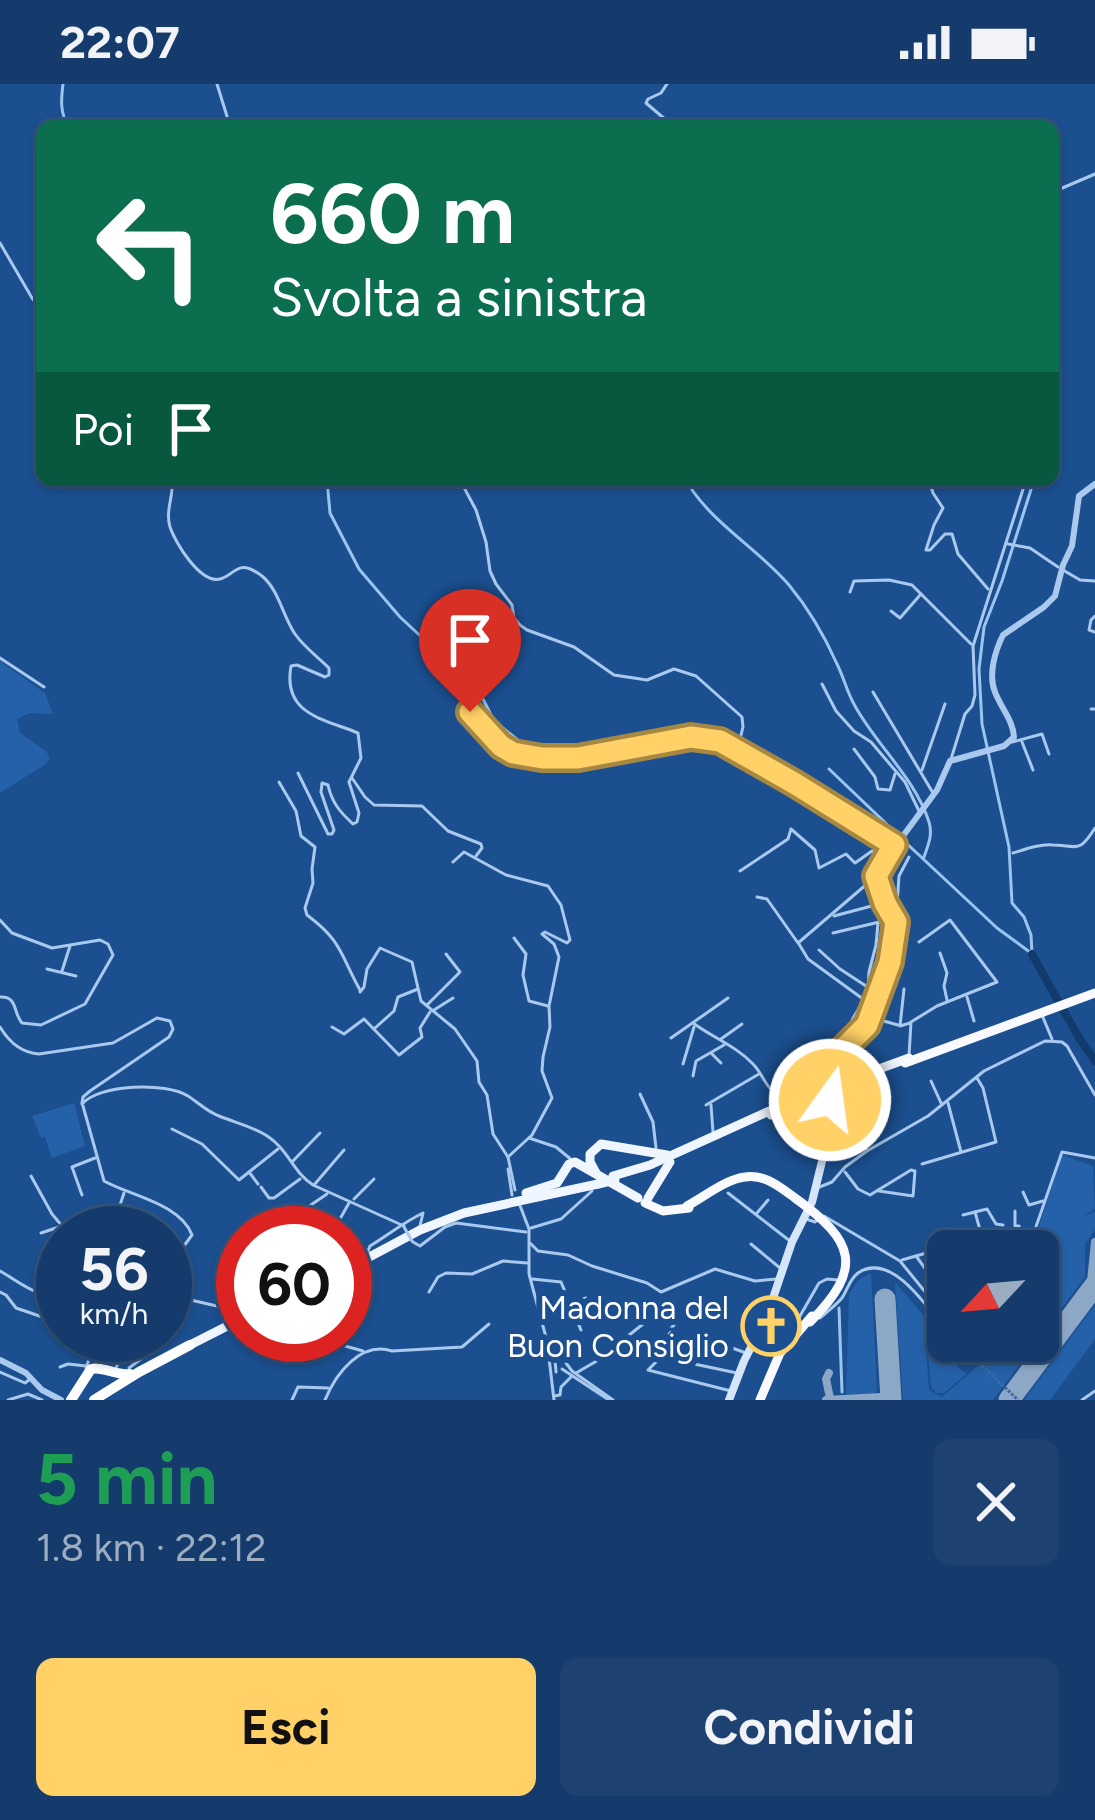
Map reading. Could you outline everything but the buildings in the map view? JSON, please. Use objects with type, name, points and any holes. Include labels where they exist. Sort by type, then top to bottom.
[{"type":"highway","points":[[907,1060],[1090,991]]},
{"type":"highway","points":[[688,1207],[736,1179],[753,1176],[770,1181],[826,1221],[843,1247],[844,1274],[832,1300],[784,1353],[762,1400]]},
{"type":"highway","points":[[642,1198],[676,1209],[736,1183],[759,1181],[823,1223],[837,1243],[841,1261],[836,1287],[780,1353],[762,1400]]},
{"type":"highway","points":[[96,1400],[160,1362]]},
{"type":"highway","points":[[96,1400],[164,1362]]},
{"type":"highway","points":[[86,1370],[123,1375],[139,1372]]},
{"type":"highway","points":[[66,1400],[86,1370]]},
{"type":"highway","points":[[86,1370],[97,1370],[107,1378],[96,1400]]},
{"type":"highway","points":[[113,1400],[123,1385]]},
{"type":"main road","points":[[596,1180],[590,1154],[601,1144],[663,1154],[714,1136],[766,1114],[829,1044],[844,1048],[829,1096],[833,1119],[815,1188],[731,1396]]},
{"type":"main road","points":[[766,1114],[810,1116],[829,1096],[857,1078],[907,1060]]},
{"type":"main road","points":[[801,1077],[798,1092],[829,1096]]},
{"type":"main road","points":[[518,1195],[614,1178],[766,1114],[829,1096]]},
{"type":"main road","points":[[372,1250],[462,1209],[557,1183],[569,1161],[596,1180],[642,1198],[663,1154]]},
{"type":"main road","points":[[372,1254],[464,1213],[596,1180]]},
{"type":"street","points":[[217,84],[228,120]]},
{"type":"street","points":[[666,120],[646,103],[667,84]]},
{"type":"street","points":[[1059,189],[1095,174]]},
{"type":"street","points":[[0,243],[36,303]]},
{"type":"street","points":[[1010,743],[1014,728],[992,688],[999,641],[1055,596],[1072,546],[1079,496],[1095,484]]},
{"type":"street","points":[[172,486],[170,526],[183,554],[214,579],[238,567],[265,579],[296,636],[329,668],[325,677],[297,665],[288,673],[298,704],[324,722],[358,733],[361,758],[349,786],[358,813],[355,824],[336,808],[326,783],[320,784],[334,830],[331,835],[298,773]]},
{"type":"street","points":[[463,486],[476,510],[490,571],[520,625],[574,647],[614,676],[647,680],[674,669],[696,676],[742,717],[737,748]]},
{"type":"street","points":[[930,486],[944,508],[926,550],[950,532],[958,554],[988,590]]},
{"type":"street","points":[[798,943],[876,876],[934,795],[972,706],[973,646],[1024,486]]},
{"type":"street","points":[[1006,544],[1030,548],[1080,580],[1095,581]]},
{"type":"street","points":[[850,592],[854,581],[906,583],[922,593],[973,646]]},
{"type":"street","points":[[891,610],[900,618],[922,593]]},
{"type":"street","points":[[1095,616],[1089,627],[1095,632]]},
{"type":"street","points":[[0,658],[44,687]]},
{"type":"street","points":[[822,684],[836,711],[872,742],[922,810]]},
{"type":"street","points":[[873,692],[934,795]]},
{"type":"street","points":[[456,694],[501,746],[526,756],[565,759],[691,737],[720,741],[895,844]]},
{"type":"street","points":[[922,772],[945,704]]},
{"type":"street","points":[[950,761],[1042,734],[1049,754]]},
{"type":"street","points":[[1021,741],[1033,770]]},
{"type":"street","points":[[854,748],[878,789],[890,790],[896,772]]},
{"type":"street","points":[[351,776],[372,804],[422,806],[448,831],[476,841],[482,848],[474,858]]},
{"type":"street","points":[[279,782],[296,811],[301,836],[315,847],[307,915],[337,942],[361,992],[367,969],[380,948],[412,962],[421,1001],[455,1030],[477,1061],[493,1134],[508,1157],[529,1230],[530,1280],[554,1398],[575,1374],[657,1313],[676,1323],[648,1370],[731,1396]]},
{"type":"street","points":[[1013,853],[1040,845],[1076,848],[1095,828]]},
{"type":"street","points":[[740,871],[788,839],[791,829],[815,850],[819,868],[846,854],[854,863],[872,851],[888,855]]},
{"type":"street","points":[[453,862],[462,852],[506,875],[545,884],[561,905],[570,940],[542,934],[554,944],[559,957],[542,1070],[552,1098],[529,1138],[508,1157]]},
{"type":"street","points":[[844,1048],[871,1018],[890,962],[899,876],[909,857]]},
{"type":"street","points":[[876,876],[895,920]]},
{"type":"street","points":[[757,897],[766,898],[808,959],[865,1000]]},
{"type":"street","points":[[831,915],[885,903]]},
{"type":"street","points":[[0,920],[12,933],[52,948],[100,940],[113,955],[86,1004],[47,1023],[28,1025],[18,1019],[12,1000],[0,997]]},
{"type":"street","points":[[833,933],[895,920]]},
{"type":"street","points":[[871,1018],[900,1026],[995,985],[997,979],[952,922],[947,920],[919,943]]},
{"type":"street","points":[[862,1031],[852,1020],[865,1000],[878,923]]},
{"type":"street","points":[[514,938],[526,954],[523,975],[529,1001],[549,1006]]},
{"type":"street","points":[[62,973],[70,946]]},
{"type":"street","points":[[819,950],[868,988]]},
{"type":"street","points":[[940,953],[947,1002]]},
{"type":"street","points":[[332,1028],[344,1034],[364,1019],[400,1054],[422,1037],[420,1028],[430,1009],[460,972],[446,955]]},
{"type":"street","points":[[47,969],[76,976]]},
{"type":"street","points":[[374,1030],[394,1011],[398,997],[418,989]]},
{"type":"street","points":[[900,1026],[904,989]]},
{"type":"street","points":[[966,995],[974,1021]]},
{"type":"street","points":[[430,1009],[453,998]]},
{"type":"street","points":[[671,1039],[728,998]]},
{"type":"street","points":[[1044,1010],[1053,1041]]},
{"type":"street","points":[[0,1027],[16,1046],[28,1054],[39,1054],[113,1043],[158,1018],[170,1021],[169,1037],[87,1093],[82,1104],[104,1181],[163,1206]]},
{"type":"street","points":[[907,1060],[911,1022]]},
{"type":"street","points":[[694,1024],[751,1062],[770,1092],[781,1094],[797,1073],[801,1077]]},
{"type":"street","points":[[683,1064],[694,1024]]},
{"type":"street","points":[[693,1076],[696,1061],[742,1024]]},
{"type":"street","points":[[815,1188],[832,1182],[868,1151],[945,1103],[976,1076],[1045,1041],[1067,1046],[1095,1095]]},
{"type":"street","points":[[711,1053],[721,1063]]},
{"type":"street","points":[[714,1136],[708,1104],[761,1073]]},
{"type":"street","points":[[922,1164],[996,1142],[976,1076]]},
{"type":"street","points":[[931,1081],[945,1103],[961,1152]]},
{"type":"street","points":[[82,1104],[93,1094],[137,1086],[186,1094],[215,1115],[268,1136],[301,1178],[404,1226],[414,1245],[420,1246],[456,1223],[529,1230],[561,1220],[590,1194],[596,1180]]},
{"type":"street","points":[[640,1094],[663,1154]]},
{"type":"street","points":[[833,1119],[868,1151]]},
{"type":"street","points":[[172,1129],[202,1144],[239,1180],[280,1148]]},
{"type":"street","points":[[290,1163],[320,1133]]},
{"type":"street","points":[[529,1138],[556,1147],[569,1161]]},
{"type":"street","points":[[313,1185],[344,1150]]},
{"type":"street","points":[[1035,1230],[1062,1152],[1095,1159]]},
{"type":"street","points":[[82,1195],[72,1167],[97,1157]]},
{"type":"street","points":[[843,1171],[870,1195],[915,1171],[913,1196],[879,1191]]},
{"type":"street","points":[[249,1172],[269,1198],[301,1178]]},
{"type":"street","points":[[31,1176],[49,1206]]},
{"type":"street","points":[[348,1206],[374,1179]]},
{"type":"street","points":[[120,1206],[125,1192]]},
{"type":"street","points":[[310,1206],[329,1192]]},
{"type":"street","points":[[1023,1192],[1029,1205],[1045,1200]]},
{"type":"street","points":[[728,1193],[792,1242]]},
{"type":"street","points":[[756,1215],[768,1200]]},
{"type":"street","points":[[963,1215],[987,1209],[996,1224],[1003,1225]]},
{"type":"street","points":[[1016,1210],[1015,1226],[1020,1230]]},
{"type":"street","points":[[975,1212],[980,1230]]},
{"type":"street","points":[[372,1245],[423,1213],[420,1226]]},
{"type":"street","points":[[804,1218],[815,1222],[824,1216],[900,1261],[927,1296]]},
{"type":"street","points":[[530,1244],[538,1251],[568,1255],[661,1292],[715,1269],[755,1281],[780,1275],[751,1244]]},
{"type":"street","points":[[900,1261],[927,1252]]},
{"type":"street","points":[[914,1255],[927,1272]]},
{"type":"street","points":[[428,1292],[438,1276],[446,1273],[472,1274],[502,1261],[529,1263]]},
{"type":"street","points":[[810,1322],[826,1313],[842,1298],[851,1280],[868,1269],[890,1270],[927,1309]]},
{"type":"street","points":[[0,1271],[36,1291]]},
{"type":"street","points":[[530,1280],[559,1281],[581,1330]]},
{"type":"street","points":[[780,1353],[818,1282],[851,1280]]},
{"type":"street","points":[[0,1292],[16,1308],[36,1315]]},
{"type":"street","points":[[569,1305],[586,1298]]},
{"type":"street","points":[[372,1351],[462,1347],[489,1324]]},
{"type":"street","points":[[724,1345],[748,1354]]},
{"type":"street","points":[[548,1351],[560,1368],[611,1400]]},
{"type":"street","points":[[662,1351],[739,1373]]},
{"type":"street","points":[[552,1382],[562,1357],[556,1359]]},
{"type":"street","points":[[0,1360],[33,1377],[42,1390],[66,1400]]},
{"type":"street","points":[[86,1370],[88,1362]]},
{"type":"street","points":[[116,1370],[119,1362]]},
{"type":"street","points":[[60,1367],[68,1364],[86,1370],[97,1364],[124,1371],[137,1362]]},
{"type":"street","points":[[325,1400],[350,1362]]},
{"type":"street","points":[[0,1372],[25,1384],[33,1377]]},
{"type":"street","points":[[292,1400],[298,1387],[330,1388]]},
{"type":"street","points":[[1082,1400],[1095,1391]]},
{"type":"street","points":[[8,1400],[28,1394],[42,1400]]},
{"type":"shaded area","points":[[0,661],[45,693],[53,714],[30,713],[17,719],[20,733],[50,758],[0,793]]},
{"type":"shaded area","points":[[74,1103],[85,1146],[52,1158],[32,1116]]},
{"type":"shaded area","points":[[1062,1155],[1093,1166],[1095,1209],[1082,1216],[1095,1212],[1095,1230],[1085,1244],[1085,1277],[1059,1312],[1059,1230],[1038,1230]]},
{"type":"shaded area","points":[[871,1273],[877,1391],[846,1395],[849,1295],[857,1281]]},
{"type":"shaded area","points":[[895,1282],[924,1316],[929,1390],[942,1397],[978,1366],[974,1362],[1021,1362],[993,1400],[903,1400]]},
{"type":"shaded area","points":[[1095,1305],[1095,1339],[1050,1400],[1024,1400],[1052,1362],[1059,1362],[1059,1353]]},
{"type":"shaded area","points":[[929,1362],[952,1362],[966,1374],[944,1393],[936,1393]]},
{"type":"waterway","points":[[63,84],[66,120]]},
{"type":"waterway","points":[[328,486],[330,513],[359,569],[400,617],[482,697],[494,721],[523,744],[544,752],[571,752],[683,731],[722,733],[904,840]]},
{"type":"waterway","points":[[691,486],[703,504],[777,572],[816,623],[855,706],[923,806],[930,831],[924,857]]},
{"type":"waterway","points":[[1032,486],[984,627],[979,669],[982,724],[1009,847],[1012,903],[1024,917],[1032,954]]},
{"type":"waterway","points":[[829,769],[897,834]]},
{"type":"waterway","points":[[904,841],[997,928],[1031,953]]},
{"type":"waterway","points":[[1032,954],[1095,1061]]},
{"type":"waterway","points":[[839,1308],[842,1392]]},
{"type":"taxiway","points":[[1090,1291],[1095,1242]]},
{"type":"taxiway","points":[[829,1373],[830,1398]]},
{"type":"taxiway","points":[[888,1400],[881,1397],[890,1384]]},
{"type":"taxiway","points":[[826,1400],[881,1397]]},
{"type":"runway","points":[[1009,1400],[1095,1285]]},
{"type":"runway","points":[[885,1299],[891,1400]]},
{"type":"tunnel","points":[[978,1362],[1018,1400]]},
{"type":"place","name":"Madonna del Buon Consiglio","points":[[771,1326]]},
{"type":"route","points":[[470,712],[513,753],[554,760],[691,737],[720,741],[894,845],[876,876],[896,922],[890,962],[871,1018],[844,1048],[838,1100],[830,1100]]}]
